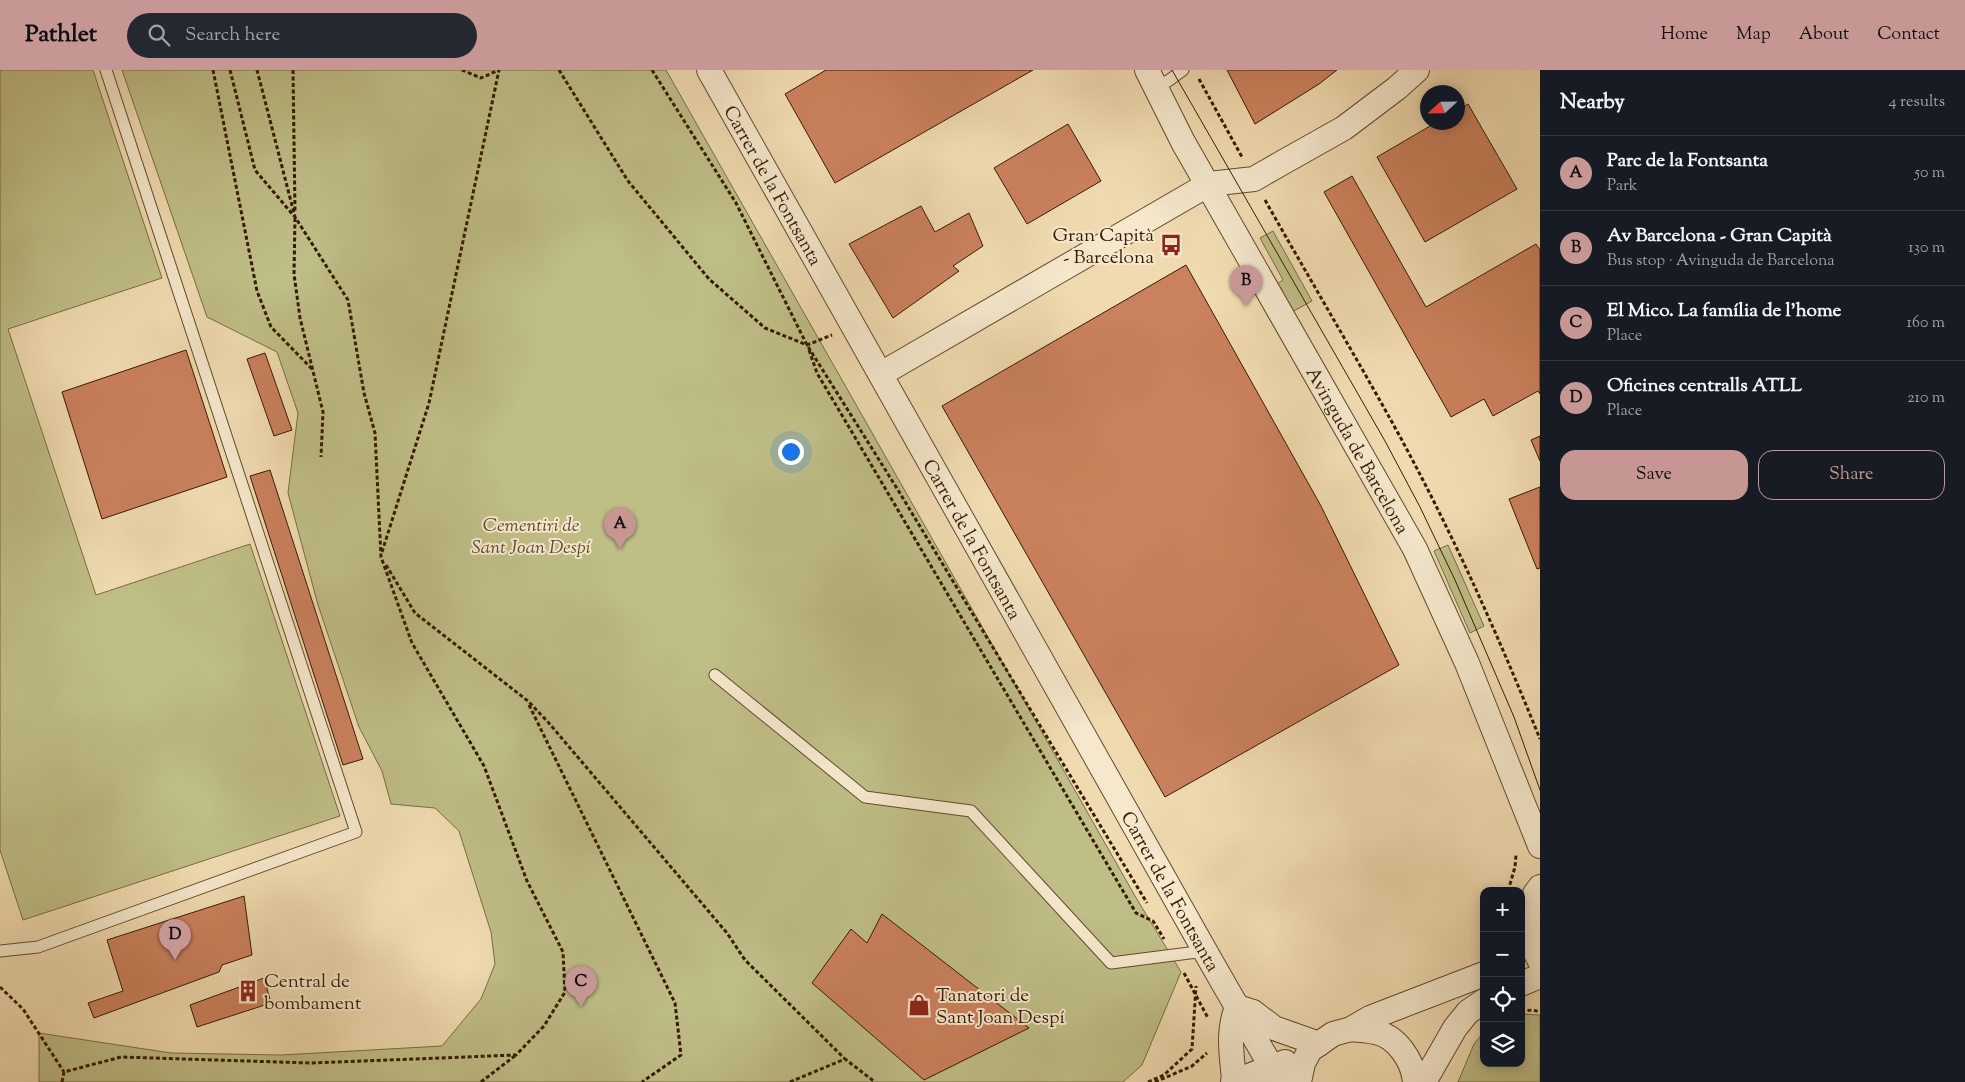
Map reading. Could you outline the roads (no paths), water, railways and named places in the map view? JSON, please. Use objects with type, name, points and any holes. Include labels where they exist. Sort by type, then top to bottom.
[{"type":"street","name":"Carrer de la Fontsanta","points":[[709,70],[1205,951],[1277,1075]]},
{"type":"street","points":[[881,374],[1208,184],[1254,179],[1344,128],[1398,88],[1417,70]]},
{"type":"street","name":"Avinguda de Barcelona","points":[[1151,78],[1183,142],[1415,549],[1467,663],[1540,846]]},
{"type":"street","points":[[1540,887],[1535,894],[1525,926],[1532,948],[1540,961]]},
{"type":"street","points":[[1315,1047],[1274,1028],[1253,1012],[1238,1007],[1232,1022],[1233,1082],[1277,1075],[1333,1034],[1351,1029],[1370,1018],[1480,976]]},
{"type":"street","points":[[1525,982],[1540,976]]},
{"type":"street","points":[[1424,1082],[1455,1028],[1468,1012],[1480,1004]]},
{"type":"street","points":[[1351,1029],[1377,1032],[1399,1046],[1414,1068],[1415,1082]]},
{"type":"street","points":[[1299,1082],[1303,1063],[1315,1047]]},
{"type":"lane","points":[[0,951],[38,948],[356,832],[106,70]]},
{"type":"lane","points":[[1151,78],[1168,81],[1183,70]]},
{"type":"lane","points":[[716,675],[865,797],[971,811],[1111,963],[1205,951]]},
{"type":"tram line","points":[[1172,70],[1385,441],[1420,507],[1455,580],[1514,717],[1540,790]]},
{"type":"place","name":"Gran Capità - Barcelona","points":[[1171,245]]},
{"type":"place","name":"Av Barcelona - Gran Capità","points":[[1246,306]]},
{"type":"place","name":"Parc de la Fontsanta","points":[[620,549]]},
{"type":"place","name":"Oficines centralls ATLL","points":[[175,960]]},
{"type":"place","name":"Central de bombament","points":[[248,991]]},
{"type":"place","name":"Tanatori de Sant Joan Despí","points":[[919,1005]]},
{"type":"place","name":"El Mico. La família de l'home","points":[[581,1007]]},
{"type":"park label","name":"Cementiri de Sant Joan Despí","points":[[531,535]]}]
